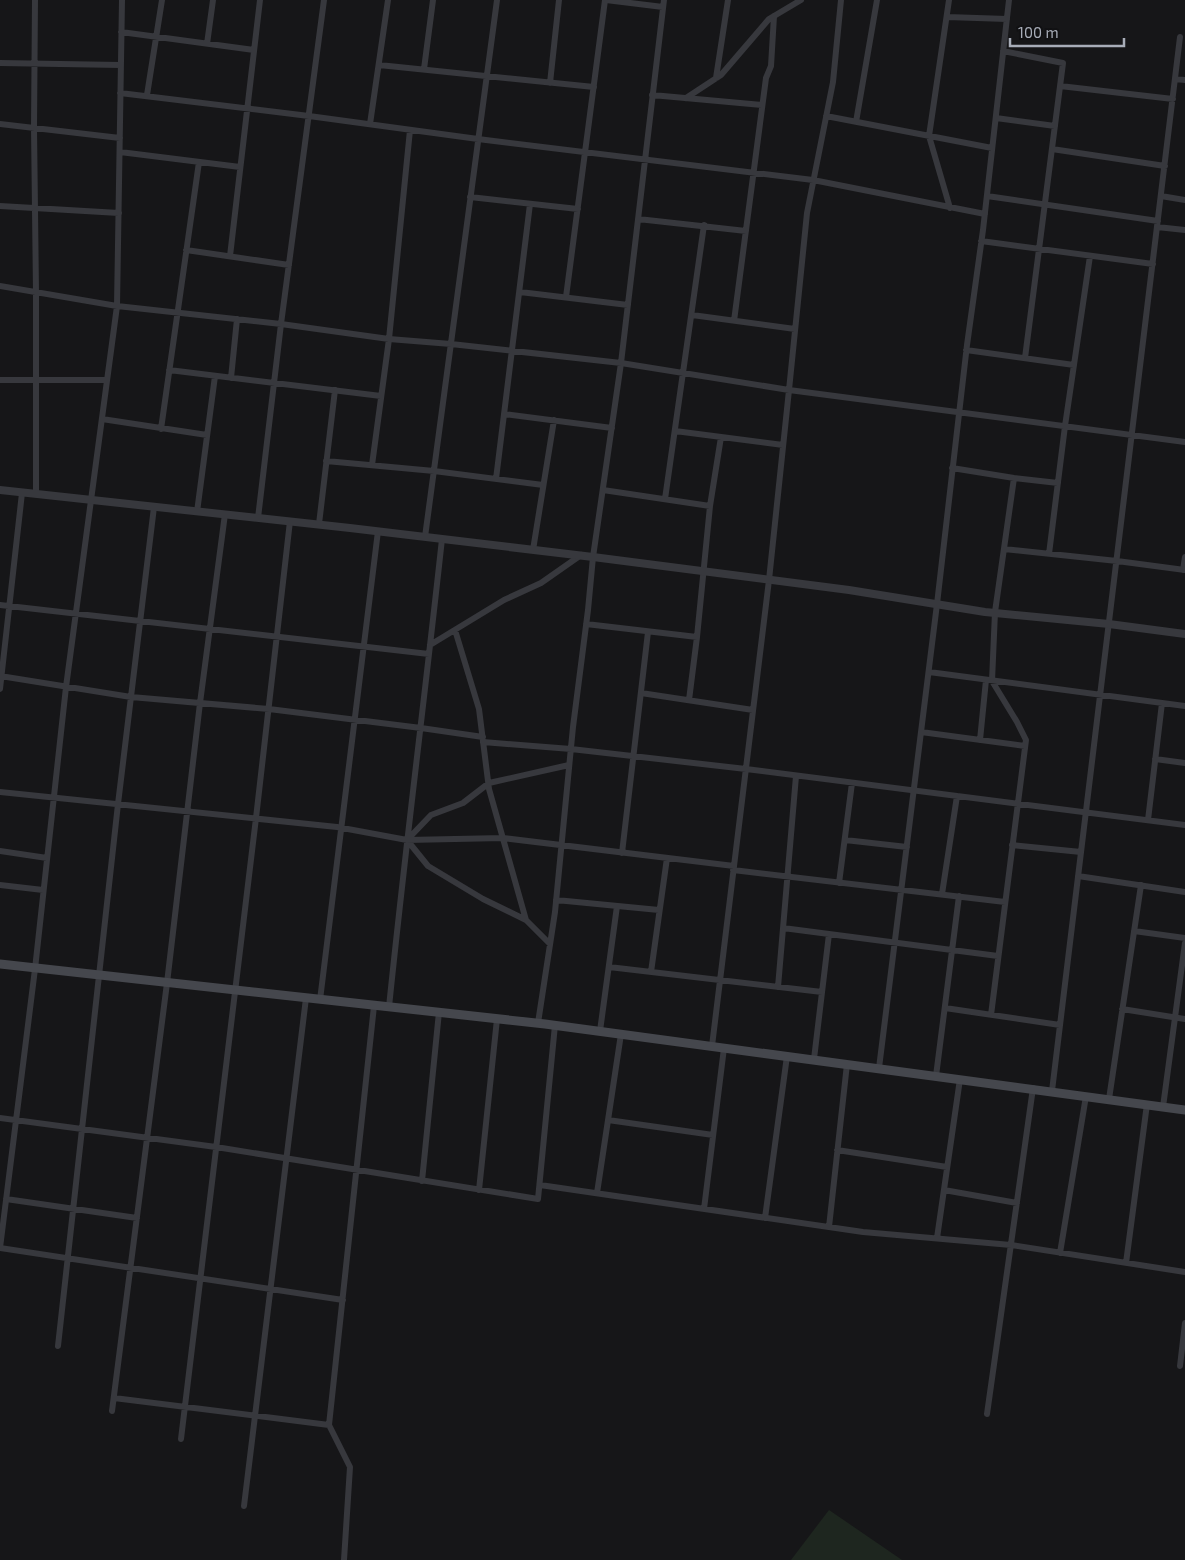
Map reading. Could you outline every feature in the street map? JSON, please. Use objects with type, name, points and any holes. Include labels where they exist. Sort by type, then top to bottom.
[{"type":"main road","points":[[0,964],[555,1025],[1185,1110]]},
{"type":"street","points":[[35,0],[36,494]]},
{"type":"street","points":[[122,0],[117,306],[66,687],[35,969],[0,1248],[342,1300]]},
{"type":"street","points":[[147,96],[162,0]]},
{"type":"street","points":[[207,44],[213,0]]},
{"type":"street","points":[[230,256],[260,0]]},
{"type":"street","points":[[258,518],[281,324],[324,0]]},
{"type":"street","points":[[370,124],[388,0]]},
{"type":"street","points":[[424,69],[433,0]]},
{"type":"street","points":[[425,537],[497,0]]},
{"type":"street","points":[[550,83],[558,0]]},
{"type":"street","points":[[566,297],[605,0],[663,8]]},
{"type":"street","points":[[538,1023],[556,900],[593,557],[621,363],[664,0]]},
{"type":"street","points":[[716,78],[728,0]]},
{"type":"street","points":[[686,98],[721,74],[769,19],[801,0]]},
{"type":"street","points":[[712,1046],[784,445],[807,213],[833,82],[841,0]]},
{"type":"street","points":[[856,122],[878,0]]},
{"type":"street","points":[[950,0],[929,136],[950,208]]},
{"type":"street","points":[[879,1068],[929,672],[966,350],[982,241],[1009,0]]},
{"type":"street","points":[[734,321],[762,105],[766,78],[771,66],[774,16]]},
{"type":"street","points":[[947,16],[1007,19]]},
{"type":"street","points":[[122,32],[254,50]]},
{"type":"street","points":[[1052,1091],[1180,37]]},
{"type":"street","points":[[1003,51],[1063,63],[1025,358]]},
{"type":"street","points":[[0,63],[121,65]]},
{"type":"street","points":[[379,65],[594,87]]},
{"type":"street","points":[[1175,78],[1185,80]]},
{"type":"street","points":[[1060,86],[1173,99]]},
{"type":"street","points":[[120,93],[813,180],[985,214]]},
{"type":"street","points":[[652,95],[762,105]]},
{"type":"street","points":[[826,116],[992,148]]},
{"type":"street","points":[[996,118],[1055,126]]},
{"type":"street","points":[[0,124],[120,138]]},
{"type":"street","points":[[372,465],[389,339],[410,130]]},
{"type":"street","points":[[1052,149],[1165,166]]},
{"type":"street","points":[[120,152],[240,167]]},
{"type":"street","points":[[161,428],[199,162]]},
{"type":"street","points":[[987,196],[1045,204],[1185,230]]},
{"type":"street","points":[[1161,196],[1185,200]]},
{"type":"street","points":[[470,197],[578,209]]},
{"type":"street","points":[[496,479],[530,204]]},
{"type":"street","points":[[0,206],[119,213]]},
{"type":"street","points":[[638,218],[746,231]]},
{"type":"street","points":[[664,499],[684,373],[704,225]]},
{"type":"street","points":[[982,241],[1153,264]]},
{"type":"street","points":[[186,250],[289,265]]},
{"type":"street","points":[[1049,554],[1065,426],[1090,256]]},
{"type":"street","points":[[0,286],[117,306],[281,324],[389,339],[621,363],[790,390],[1185,442]]},
{"type":"street","points":[[520,292],[628,305]]},
{"type":"street","points":[[692,315],[796,329]]},
{"type":"street","points":[[231,378],[237,319]]},
{"type":"street","points":[[966,350],[1074,365]]},
{"type":"street","points":[[168,370],[381,396]]},
{"type":"street","points":[[197,512],[215,376]]},
{"type":"street","points":[[0,380],[107,380]]},
{"type":"street","points":[[319,524],[335,390]]},
{"type":"street","points":[[504,414],[612,428]]},
{"type":"street","points":[[102,420],[207,435]]},
{"type":"street","points":[[533,550],[554,420]]},
{"type":"street","points":[[675,431],[784,445]]},
{"type":"street","points":[[689,700],[710,506],[721,437]]},
{"type":"street","points":[[326,461],[542,485]]},
{"type":"street","points":[[952,468],[1058,483]]},
{"type":"street","points":[[980,740],[989,680],[995,612],[1014,478]]},
{"type":"street","points":[[0,490],[319,524],[593,557],[995,612],[1185,634]]},
{"type":"street","points":[[603,490],[710,506]]},
{"type":"street","points":[[0,689],[22,493]]},
{"type":"street","points":[[58,1346],[118,804],[154,507]]},
{"type":"street","points":[[112,1411],[225,514]]},
{"type":"street","points":[[180,1439],[269,710],[290,521]]},
{"type":"street","points":[[320,1000],[378,531]]},
{"type":"street","points":[[389,1007],[442,539]]},
{"type":"street","points":[[1004,549],[1184,569],[1185,557]]},
{"type":"street","points":[[430,645],[504,600],[541,583],[581,556]]},
{"type":"street","points":[[0,605],[429,654]]},
{"type":"street","points":[[586,624],[697,637]]},
{"type":"street","points":[[455,630],[479,709],[489,784],[526,920]]},
{"type":"street","points":[[622,853],[648,632]]},
{"type":"street","points":[[929,672],[1185,706]]},
{"type":"street","points":[[1,676],[131,697],[269,710],[421,728],[483,740],[746,769],[1185,825]]},
{"type":"street","points":[[989,680],[1017,722],[1026,740],[991,1015]]},
{"type":"street","points":[[641,693],[753,710]]},
{"type":"street","points":[[1148,820],[1162,703]]},
{"type":"street","points":[[921,732],[1025,746]]},
{"type":"street","points":[[1155,759],[1185,763]]},
{"type":"street","points":[[407,840],[431,815],[463,803],[489,784],[570,765]]},
{"type":"street","points":[[778,987],[796,776]]},
{"type":"street","points":[[839,883],[852,782]]},
{"type":"street","points":[[0,792],[342,828],[407,840],[503,838],[667,858],[788,877],[1005,902]]},
{"type":"street","points":[[942,894],[957,796]]},
{"type":"street","points":[[407,840],[428,866],[483,899],[526,920],[550,944]]},
{"type":"street","points":[[845,840],[907,848]]},
{"type":"street","points":[[1012,845],[1081,852]]},
{"type":"street","points":[[0,851],[47,858]]},
{"type":"street","points":[[651,972],[667,858]]},
{"type":"street","points":[[1078,876],[1185,892]]},
{"type":"street","points":[[0,885],[43,890]]},
{"type":"street","points":[[1109,1099],[1141,885]]},
{"type":"street","points":[[936,1076],[959,896]]},
{"type":"street","points":[[556,900],[659,910]]},
{"type":"street","points":[[600,1031],[617,906]]},
{"type":"street","points":[[783,928],[998,956]]},
{"type":"street","points":[[1134,931],[1185,938]]},
{"type":"street","points":[[814,1060],[829,934]]},
{"type":"street","points":[[1163,1107],[1185,943]]},
{"type":"street","points":[[609,967],[822,992]]},
{"type":"street","points":[[244,1506],[306,998]]},
{"type":"street","points":[[344,1560],[350,1467],[329,1425],[374,1006]]},
{"type":"street","points":[[945,1008],[1060,1025]]},
{"type":"street","points":[[1122,1009],[1185,1019]]},
{"type":"street","points":[[422,1181],[439,1012]]},
{"type":"street","points":[[479,1190],[497,1019]]},
{"type":"street","points":[[0,1118],[216,1147],[538,1199],[555,1025]]},
{"type":"street","points":[[598,1193],[620,1034]]},
{"type":"street","points":[[704,1209],[724,1048]]},
{"type":"street","points":[[765,1218],[787,1056]]},
{"type":"street","points":[[829,1227],[847,1064]]},
{"type":"street","points":[[937,1238],[960,1079]]},
{"type":"street","points":[[986,1414],[1033,1088]]},
{"type":"street","points":[[1060,1253],[1086,1096]]},
{"type":"street","points":[[1126,1263],[1147,1104]]},
{"type":"street","points":[[608,1120],[713,1135]]},
{"type":"street","points":[[837,1150],[947,1167]]},
{"type":"street","points":[[540,1184],[864,1232],[1011,1245],[1185,1272]]},
{"type":"street","points":[[944,1190],[1017,1203]]},
{"type":"street","points":[[6,1199],[137,1218]]},
{"type":"street","points":[[1180,1366],[1185,1323]]},
{"type":"street","points":[[114,1398],[329,1425]]},
{"type":"shaded area","points":[[829,1510],[902,1560],[791,1560]]}]
